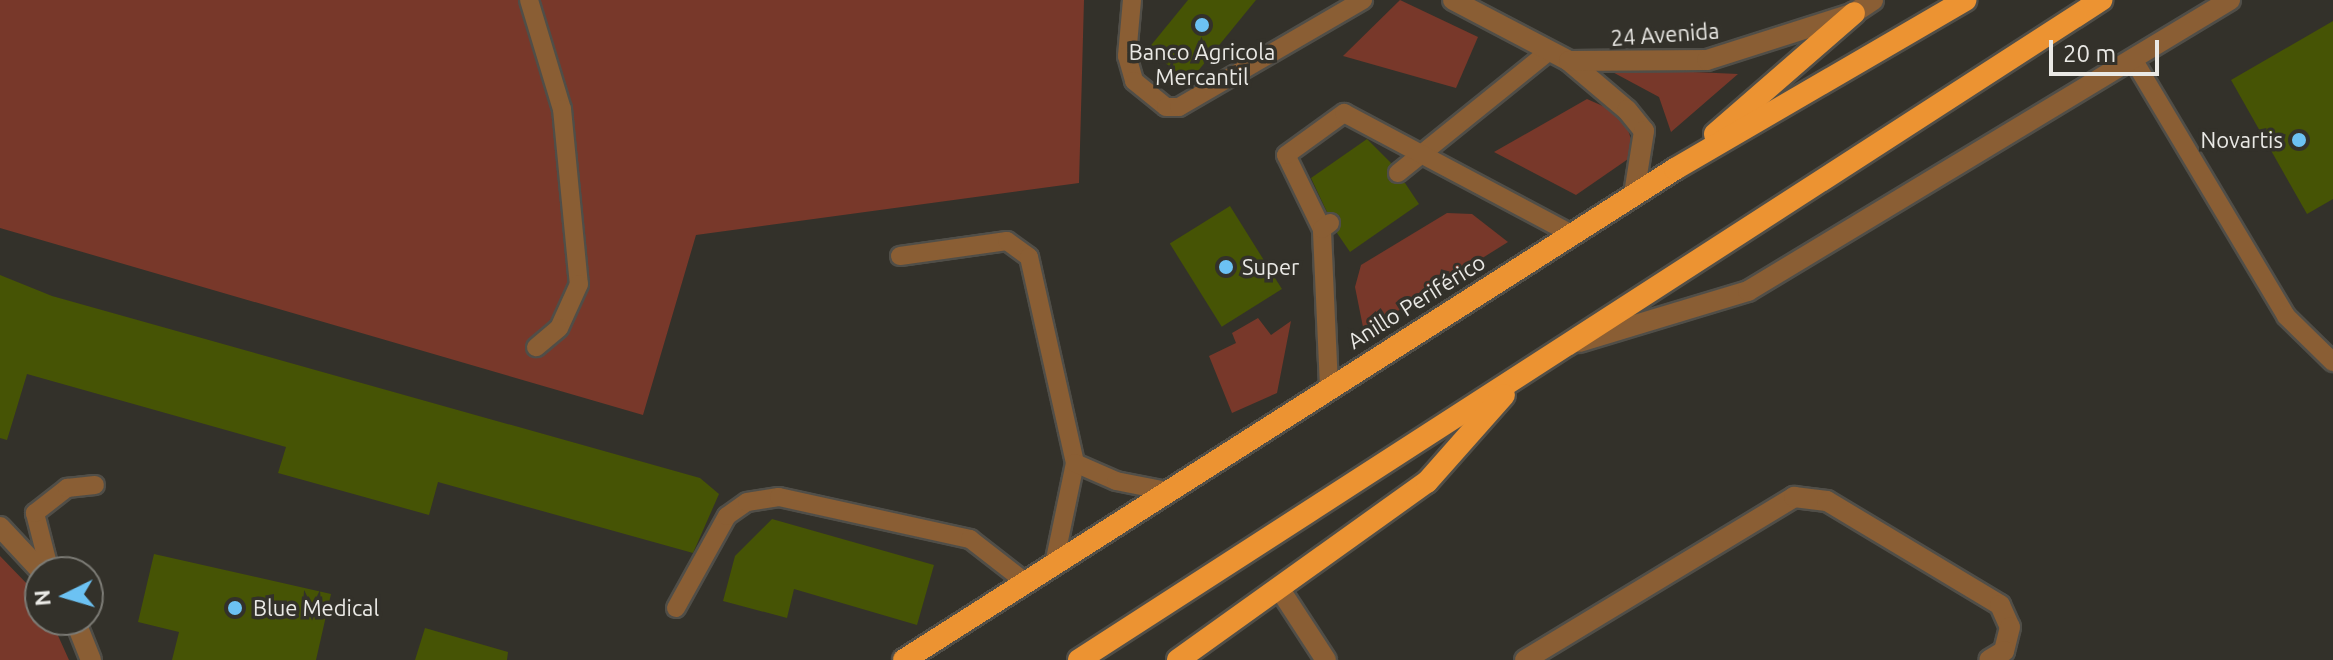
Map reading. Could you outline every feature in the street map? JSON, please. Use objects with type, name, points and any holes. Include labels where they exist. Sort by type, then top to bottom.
[{"type":"highway","name":"Anillo Periférico","points":[[904,660],[1162,490],[1634,194],[1965,0]]},
{"type":"highway","points":[[1079,660],[2101,0]]},
{"type":"highway","points":[[1675,169],[1854,13]]},
{"type":"highway","points":[[1179,660],[1427,482],[1522,374]]},
{"type":"street","name":"24 Avenida","points":[[1453,0],[1569,61],[1644,131],[1634,194]]},
{"type":"street","points":[[1854,13],[1873,0]]},
{"type":"street","points":[[1570,344],[1748,291],[2230,0]]},
{"type":"street","name":"24 Avenida","points":[[1569,61],[1707,60],[1854,13]]},
{"type":"street","points":[[1525,660],[1794,497],[1827,501],[2000,605],[2010,627],[2004,651],[1989,660]]},
{"type":"street","points":[[0,527],[27,556]]},
{"type":"street","points":[[1279,588],[1326,660]]},
{"type":"street","points":[[81,636],[91,660]]},
{"type":"lane","points":[[529,0],[562,109],[579,284],[559,328],[536,347]]},
{"type":"lane","points":[[1132,0],[1127,56],[1134,81],[1166,107],[1179,107],[1363,0]]},
{"type":"lane","points":[[1398,173],[1549,51]]},
{"type":"lane","points":[[2133,59],[2286,316],[2333,362]]},
{"type":"lane","points":[[1329,386],[1326,226],[1286,155],[1337,114],[1352,114],[1421,155],[1572,234]]},
{"type":"lane","points":[[900,256],[1007,241],[1019,245],[1035,272],[1075,463],[1055,560]]},
{"type":"lane","points":[[1075,463],[1116,481],[1162,490]]},
{"type":"lane","points":[[46,556],[35,513],[67,488],[95,485]]},
{"type":"lane","points":[[676,608],[727,516],[747,502],[779,497],[970,539],[1024,581]]},
{"type":"shaded area","points":[[0,0],[1084,0],[1079,183],[696,235],[643,415],[0,228]]},
{"type":"shaded area","points":[[1400,0],[1478,37],[1456,88],[1343,56]]},
{"type":"shaded area","points":[[1605,68],[1738,74],[1671,132],[1659,97]]},
{"type":"shaded area","points":[[1587,99],[1623,115],[1633,145],[1631,157],[1576,195],[1494,152]]},
{"type":"shaded area","points":[[1447,213],[1472,214],[1508,242],[1364,332],[1355,287],[1361,265]]},
{"type":"shaded area","points":[[1258,318],[1271,335],[1291,321],[1277,393],[1232,413],[1209,356],[1236,343],[1232,333]]},
{"type":"shaded area","points":[[0,556],[24,581],[24,636],[58,636],[69,660],[0,660]]},
{"type":"building","name":"Banco Agricola Mercantil","points":[[1188,0],[1256,0],[1189,82],[1148,49]]},
{"type":"building","name":"Novartis","points":[[2333,21],[2333,199],[2307,214],[2231,80]]},
{"type":"building","points":[[1367,139],[1391,163],[1388,180],[1405,183],[1419,204],[1350,252],[1337,233],[1340,216],[1327,212],[1311,178]]},
{"type":"building","name":"Super","points":[[1230,206],[1282,289],[1222,327],[1170,244]]},
{"type":"building","points":[[0,275],[52,296],[700,478],[719,494],[693,553],[438,482],[429,515],[278,473],[286,447],[27,374],[7,440],[0,438]]},
{"type":"building","points":[[772,519],[934,565],[917,625],[794,589],[787,618],[723,601],[735,556]]},
{"type":"building","name":"Blue Medical","points":[[154,554],[331,594],[316,660],[172,660],[179,632],[138,622]]},
{"type":"building","points":[[425,628],[508,652],[507,660],[415,660]]},
{"type":"place","name":"Banco Agricola Mercantil","points":[[1202,25]]},
{"type":"place","name":"Novartis","points":[[2299,140]]},
{"type":"place","name":"Super","points":[[1226,267]]},
{"type":"place","name":"Blue Medical","points":[[235,608]]}]
